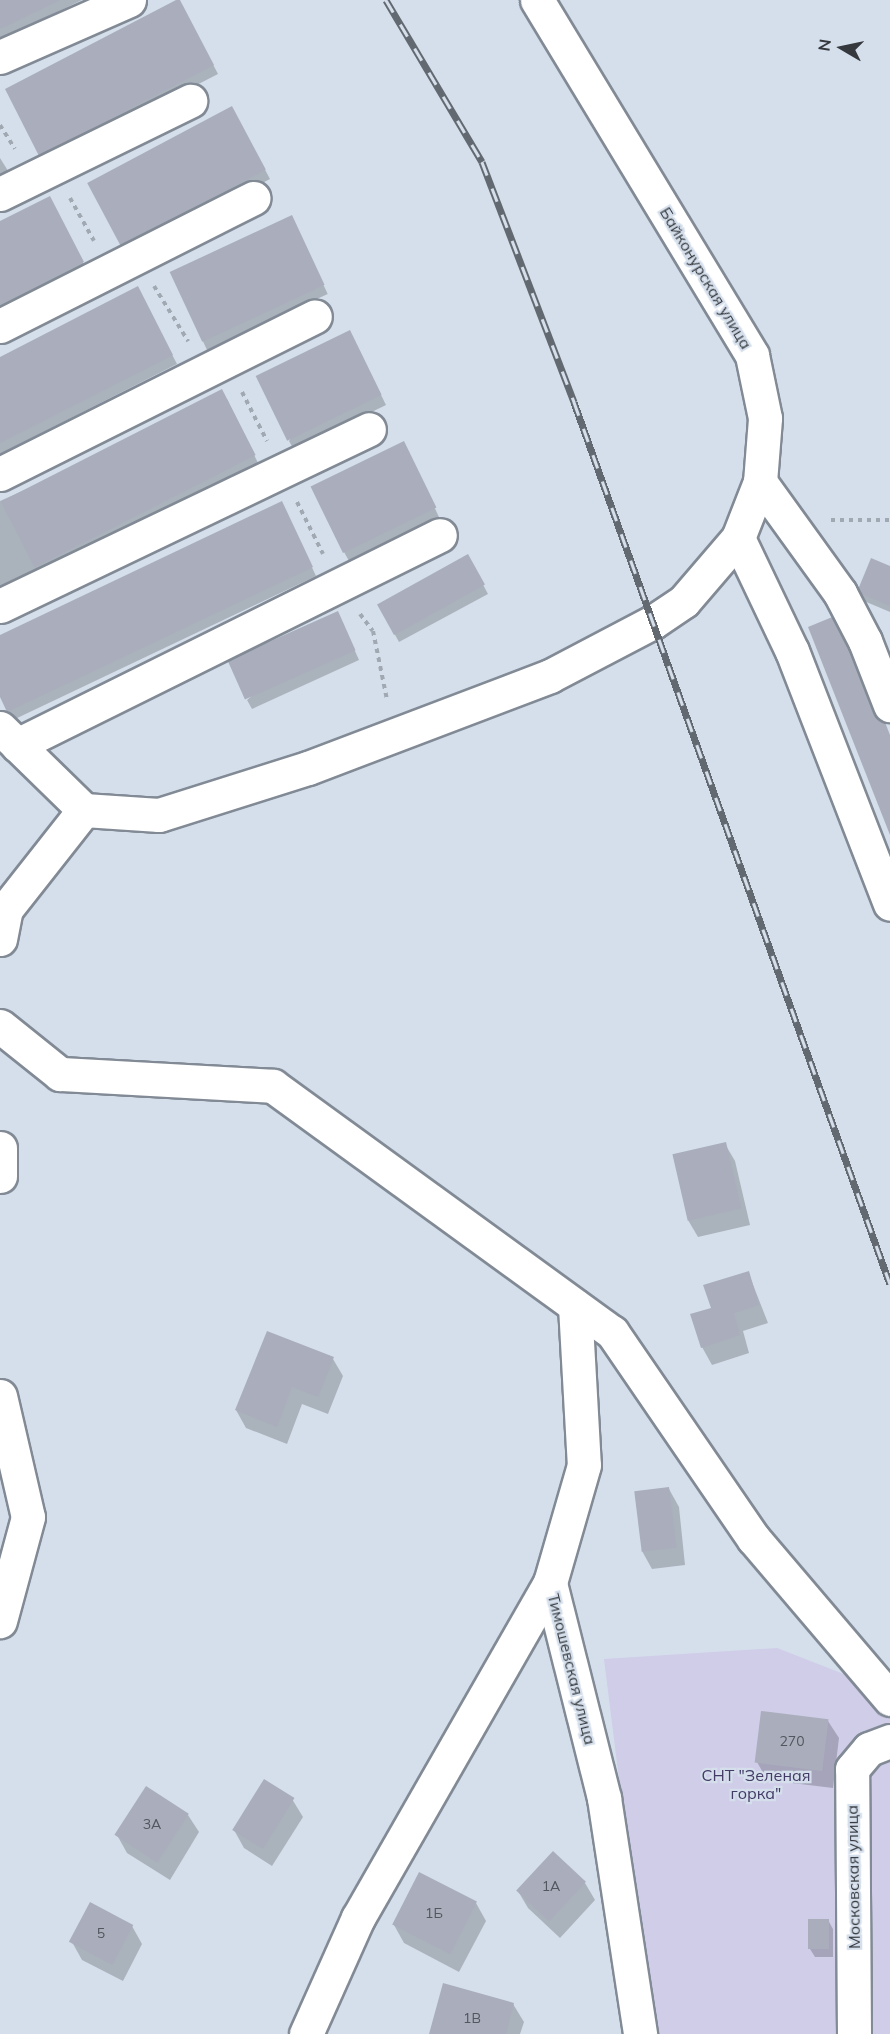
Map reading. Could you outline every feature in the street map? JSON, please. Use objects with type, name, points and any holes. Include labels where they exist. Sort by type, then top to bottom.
[{"type":"street","points":[[0,57],[129,0]]},
{"type":"street","name":"Байконурская улица","points":[[84,810],[159,815],[308,768],[550,676],[653,622],[684,601],[738,538],[760,482],[765,418],[752,355],[537,0]]},
{"type":"street","points":[[0,195],[44,176],[190,101]]},
{"type":"street","points":[[0,326],[253,198]]},
{"type":"street","points":[[0,474],[315,316]]},
{"type":"street","points":[[0,606],[369,429]]},
{"type":"street","points":[[760,482],[840,593],[865,641],[890,705]]},
{"type":"street","points":[[0,939],[6,909],[84,810],[9,736],[338,585],[440,535]]},
{"type":"street","points":[[738,538],[792,651],[890,904]]},
{"type":"street","points":[[0,1026],[60,1074],[273,1086],[612,1332],[754,1539],[879,1670],[890,1699]]},
{"type":"street","points":[[0,1148],[0,1176]]},
{"type":"street","name":"Тимошевская улица","points":[[575,1306],[584,1465],[550,1583],[604,1798],[640,2034]]},
{"type":"street","points":[[0,1396],[28,1517],[0,1621]]},
{"type":"street","points":[[306,2034],[358,1918],[550,1583]]},
{"type":"street","name":"Московская улица","points":[[854,2034],[852,1769],[869,1749],[890,1741]]},
{"type":"path","points":[[0,124],[10,143],[70,198],[113,268],[149,278],[188,342],[210,368],[238,384],[338,585],[373,631],[395,735]]},
{"type":"path","points":[[786,519],[890,520]]},
{"type":"green space","name":"СНТ \"Зеленая горка\"","points":[[777,1648],[890,1692],[890,2034],[651,2034],[604,1659]]},
{"type":"building","points":[[0,0],[60,0],[0,29]]},
{"type":"building","points":[[176,0],[180,0],[214,65],[39,156],[5,89]]},
{"type":"building","points":[[232,106],[266,170],[121,247],[87,183]]},
{"type":"building","points":[[50,196],[84,262],[0,305],[0,221]]},
{"type":"building","points":[[292,215],[325,285],[202,342],[170,272]]},
{"type":"building","points":[[138,286],[173,355],[0,443],[0,357]]},
{"type":"building","points":[[350,330],[382,395],[287,441],[256,376]]},
{"type":"building","points":[[222,389],[256,455],[35,568],[1,502]]},
{"type":"building","points":[[404,441],[436,508],[343,553],[311,487]]},
{"type":"building","points":[[282,501],[313,567],[7,712],[0,697],[0,635]]},
{"type":"building","points":[[468,554],[485,585],[394,635],[377,604]]},
{"type":"building","points":[[871,558],[890,566],[890,606],[857,592]]},
{"type":"building","points":[[338,611],[355,650],[245,699],[227,660]]},
{"type":"building","points":[[842,613],[890,735],[890,835],[808,627]]},
{"type":"building","points":[[726,1142],[741,1208],[688,1221],[672,1154]]},
{"type":"building","points":[[749,1271],[759,1305],[734,1313],[740,1335],[701,1348],[690,1314],[711,1308],[703,1285]]},
{"type":"building","points":[[267,1331],[334,1357],[318,1397],[292,1387],[277,1427],[235,1410]]},
{"type":"building","points":[[669,1487],[676,1548],[642,1552],[634,1491]]},
{"type":"building","points":[[761,1711],[828,1719],[822,1771],[755,1763]]},
{"type":"building","points":[[264,1779],[295,1798],[263,1849],[232,1830]]},
{"type":"building","points":[[146,1786],[189,1814],[157,1862],[114,1835]]},
{"type":"building","points":[[553,1851],[586,1882],[549,1921],[516,1890]]},
{"type":"building","points":[[419,1872],[477,1902],[450,1954],[392,1925]]},
{"type":"building","points":[[90,1902],[133,1925],[112,1965],[69,1942]]},
{"type":"building","points":[[808,1919],[829,1919],[829,1949],[808,1949]]},
{"type":"building","points":[[443,1983],[514,2003],[506,2034],[429,2034]]},
{"type":"railway","points":[[386,0],[482,162],[574,402],[890,1284]]}]
